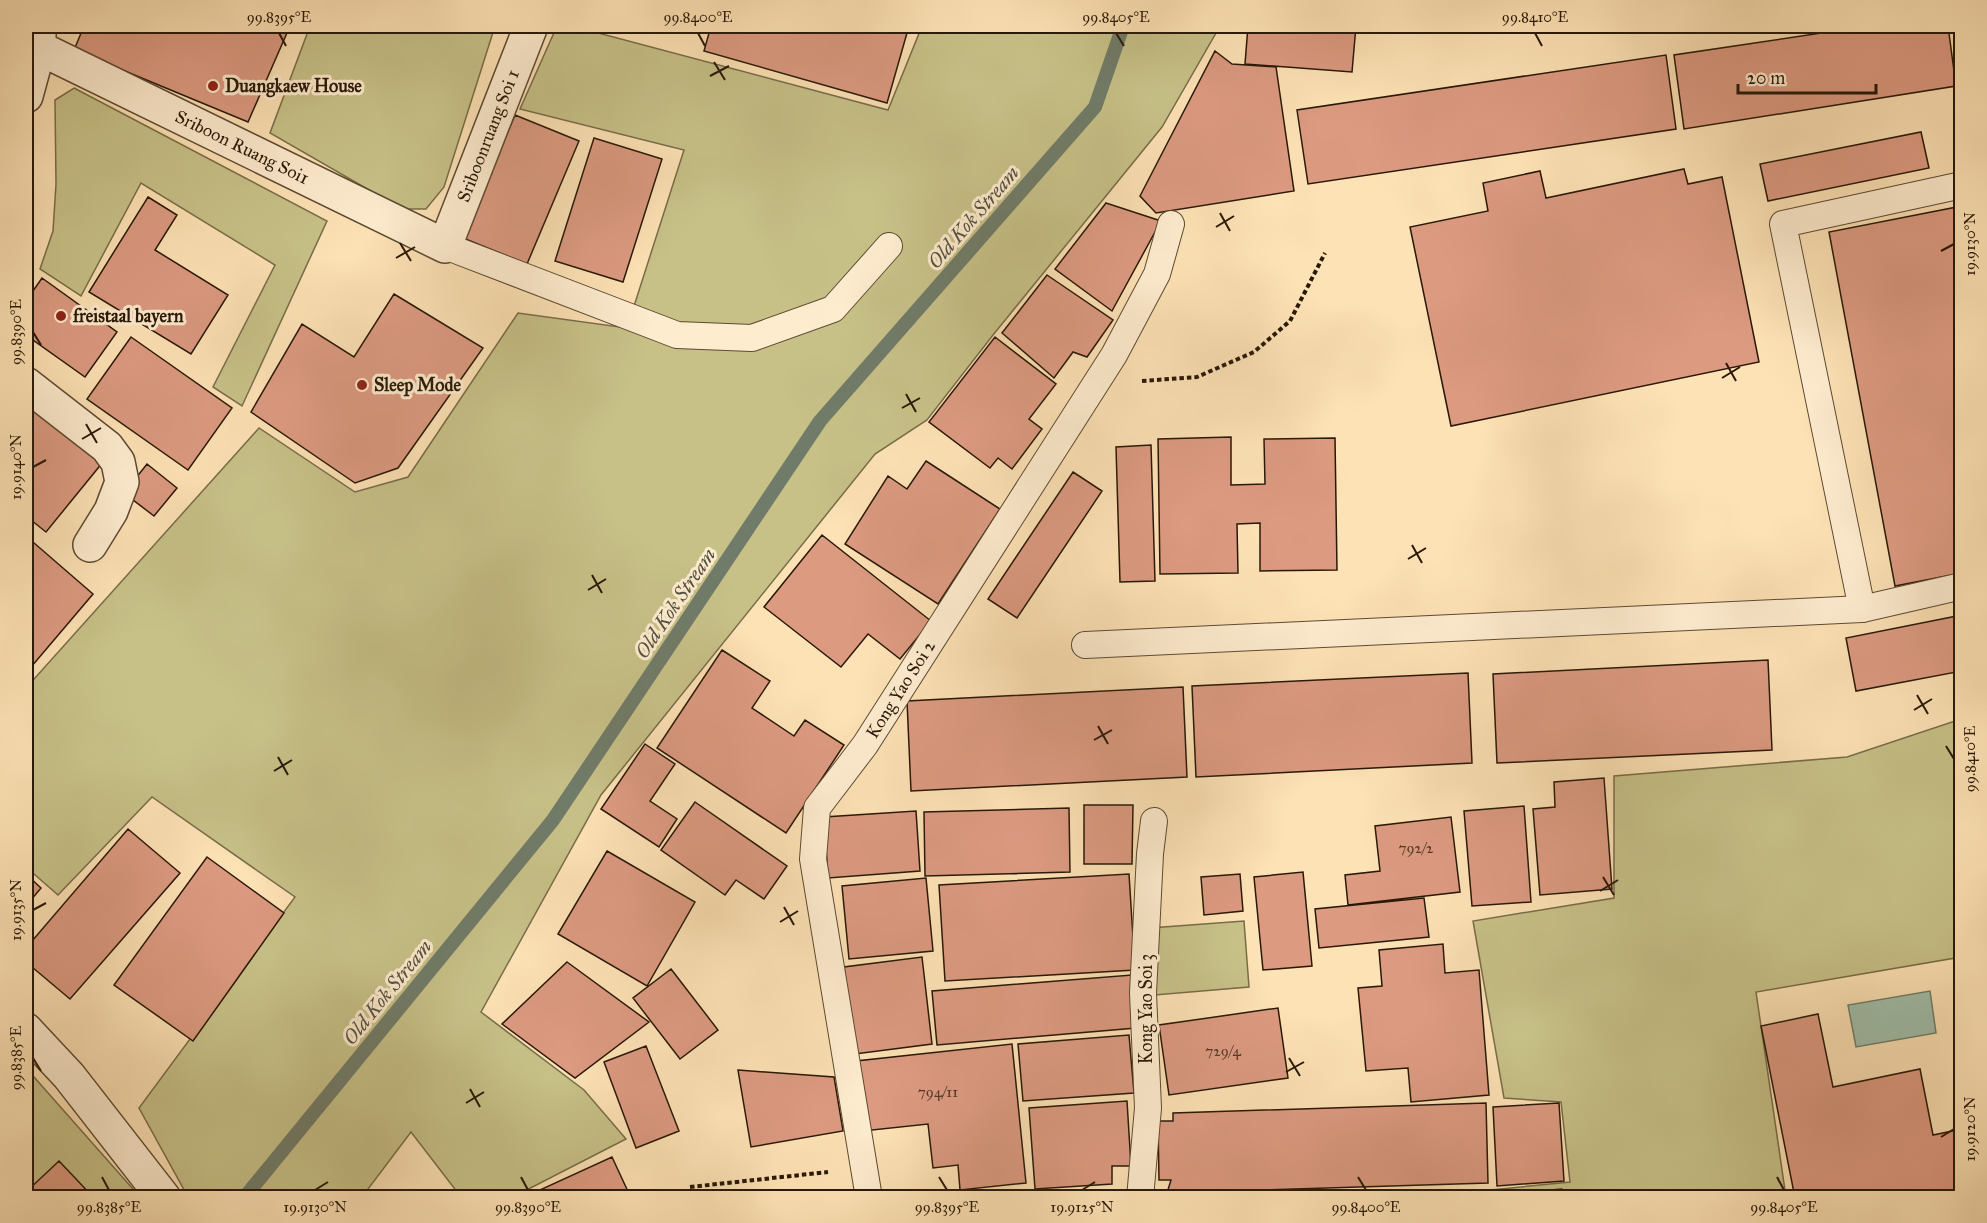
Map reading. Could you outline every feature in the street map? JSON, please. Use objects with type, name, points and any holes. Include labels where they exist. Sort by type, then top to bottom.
[{"type":"street","name":"Sriboonruang Soi 1","points":[[445,246],[531,26]]},
{"type":"street","name":"Sriboon Ruang Soi1","points":[[39,37],[445,246]]},
{"type":"street","points":[[26,96],[39,37]]},
{"type":"street","points":[[26,384],[107,447],[118,462],[122,482],[111,511],[90,545]]},
{"type":"street","points":[[26,1030],[69,1076],[164,1197]]},
{"type":"lane","points":[[1862,609],[1783,224],[1962,185]]},
{"type":"lane","name":"Kong Yao Soi 2","points":[[869,1197],[813,859],[818,808],[865,745],[1103,372],[1157,274],[1171,224]]},
{"type":"lane","points":[[445,246],[677,335],[752,338],[833,309],[890,246]]},
{"type":"lane","points":[[1085,645],[1862,609],[1962,586]]},
{"type":"lane","name":"Kong Yao Soi 3","points":[[1140,1197],[1148,1108],[1143,993],[1150,854],[1154,821]]},
{"type":"path","points":[[1103,372],[1142,381],[1197,377],[1254,352],[1290,321],[1325,253]]},
{"type":"path","points":[[690,1187],[864,1168]]},
{"type":"shaded area","points":[[310,26],[495,26],[444,187],[426,209],[402,209],[270,133]]},
{"type":"shaded area","points":[[557,26],[572,26],[888,110],[922,26],[1220,26],[1162,127],[927,420],[875,454],[601,795],[481,1012],[584,1090],[626,1139],[513,1197],[461,1197],[411,1132],[362,1197],[188,1197],[139,1108],[295,897],[152,797],[58,895],[26,867],[26,688],[259,428],[355,492],[408,477],[518,313],[627,328],[684,150],[520,109]]},
{"type":"shaded area","points":[[74,88],[327,221],[242,406],[213,387],[275,265],[141,183],[81,296],[40,269],[53,231],[56,184],[55,100]]},
{"type":"shaded area","points":[[1961,719],[1961,957],[1756,992],[1786,1197],[1450,1198],[1450,1194],[1570,1182],[1561,1102],[1504,1098],[1473,921],[1614,898],[1614,776],[1847,757]]},
{"type":"shaded area","points":[[1244,921],[1249,987],[1155,995],[1150,928]]},
{"type":"shaded area","points":[[1930,991],[1936,1033],[1856,1047],[1848,1005]]},
{"type":"shaded area","points":[[34,1077],[140,1197],[26,1198],[26,1088]]},
{"type":"building","name":"Duangkaew House","points":[[84,26],[290,26],[248,122],[74,50]]},
{"type":"building","points":[[711,26],[909,26],[887,103],[704,51]]},
{"type":"building","points":[[1248,26],[1356,26],[1352,72],[1245,64]]},
{"type":"building","points":[[1868,26],[1948,26],[1956,86],[1684,129],[1674,55]]},
{"type":"building","points":[[1215,51],[1232,64],[1276,67],[1294,191],[1156,213],[1140,196]]},
{"type":"building","points":[[1666,55],[1676,129],[1308,184],[1297,110]]},
{"type":"building","points":[[1958,102],[1962,102],[1962,139]]},
{"type":"building","points":[[515,115],[579,141],[527,264],[463,238]]},
{"type":"building","points":[[1921,132],[1929,168],[1768,201],[1760,164]]},
{"type":"building","points":[[594,138],[662,159],[623,282],[555,261]]},
{"type":"building","points":[[1684,169],[1688,184],[1722,177],[1759,362],[1451,426],[1410,227],[1488,211],[1483,183],[1540,171],[1546,198]]},
{"type":"building","points":[[148,197],[177,215],[155,250],[228,295],[191,354],[89,292]]},
{"type":"building","points":[[1106,203],[1161,221],[1112,311],[1055,269]]},
{"type":"building","points":[[1962,206],[1962,573],[1895,586],[1829,232]]},
{"type":"building","points":[[1047,275],[1113,320],[1087,357],[1073,352],[1054,378],[1002,333]]},
{"type":"building","name":"freistaal bayern","points":[[42,278],[117,332],[85,377],[26,335],[26,301]]},
{"type":"building","name":"Sleep Mode","points":[[394,294],[483,348],[398,468],[355,483],[251,412],[302,324],[354,357]]},
{"type":"building","points":[[131,337],[232,408],[188,470],[87,399]]},
{"type":"building","points":[[995,337],[1056,384],[1029,419],[1042,429],[1012,469],[998,458],[990,468],[929,422]]},
{"type":"building","points":[[26,393],[107,457],[46,532],[26,516]]},
{"type":"building","points":[[1231,437],[1231,485],[1265,484],[1264,439],[1335,438],[1337,570],[1260,571],[1260,523],[1237,524],[1238,573],[1160,574],[1158,439]]},
{"type":"building","points":[[1151,445],[1155,581],[1120,582],[1116,447]]},
{"type":"building","points":[[926,461],[1000,509],[938,604],[845,544],[888,476],[907,489]]},
{"type":"building","points":[[147,464],[177,488],[154,516],[124,493]]},
{"type":"building","points":[[1073,472],[1102,491],[1017,618],[988,599]]},
{"type":"building","points":[[822,535],[931,621],[900,659],[868,634],[841,667],[764,607]]},
{"type":"building","points":[[26,536],[93,594],[26,673]]},
{"type":"building","points":[[1962,615],[1962,671],[1856,691],[1846,638]]},
{"type":"building","points":[[722,650],[770,681],[752,708],[794,736],[805,720],[844,745],[786,833],[657,748]]},
{"type":"building","points":[[1768,660],[1772,750],[1497,763],[1493,674]]},
{"type":"building","points":[[1468,673],[1472,763],[1196,777],[1192,686]]},
{"type":"building","points":[[1183,687],[1187,777],[911,791],[907,701]]},
{"type":"building","points":[[645,744],[675,764],[650,801],[677,819],[659,847],[601,809]]},
{"type":"building","points":[[1604,778],[1612,889],[1540,895],[1533,809],[1555,807],[1554,782]]},
{"type":"building","points":[[695,802],[787,866],[764,899],[736,880],[725,895],[661,850]]},
{"type":"building","points":[[1084,805],[1133,805],[1132,864],[1084,864]]},
{"type":"building","points":[[1524,806],[1531,902],[1472,906],[1464,811]]},
{"type":"building","points":[[1069,808],[1070,872],[925,876],[924,812]]},
{"type":"building","points":[[916,811],[920,871],[828,878],[824,817]]},
{"type":"building","points":[[1451,817],[1460,892],[1348,905],[1345,875],[1380,871],[1375,826]]},
{"type":"building","points":[[128,829],[180,873],[70,999],[26,962],[26,948]]},
{"type":"building","points":[[607,851],[695,902],[647,986],[558,934]]},
{"type":"building","points":[[207,857],[284,913],[193,1041],[114,985]]},
{"type":"building","points":[[1303,872],[1312,966],[1263,970],[1254,877]]},
{"type":"building","points":[[26,874],[41,888],[26,906]]},
{"type":"building","points":[[1129,874],[1135,970],[945,981],[939,885]]},
{"type":"building","points":[[1240,874],[1243,911],[1204,915],[1201,877]]},
{"type":"building","points":[[926,878],[933,951],[849,959],[842,886]]},
{"type":"building","points":[[1424,898],[1429,937],[1319,948],[1315,909]]},
{"type":"building","points":[[1443,944],[1445,973],[1479,970],[1489,1095],[1411,1102],[1408,1068],[1366,1071],[1358,988],[1382,986],[1379,950]]},
{"type":"building","points":[[922,957],[932,1044],[855,1054],[844,967]]},
{"type":"building","points":[[567,962],[649,1022],[575,1078],[502,1024]]},
{"type":"building","points":[[671,969],[718,1030],[680,1059],[633,998]]},
{"type":"building","points":[[1132,975],[1136,1028],[937,1045],[932,991]]},
{"type":"building","points":[[1278,1008],[1288,1078],[1169,1095],[1159,1025]]},
{"type":"building","points":[[1818,1014],[1833,1087],[1920,1069],[1933,1135],[1962,1129],[1962,1198],[1795,1198],[1761,1026]]},
{"type":"building","points":[[1129,1035],[1134,1093],[1023,1101],[1018,1044]]},
{"type":"building","points":[[1012,1044],[1026,1183],[960,1190],[958,1165],[933,1168],[928,1124],[863,1131],[856,1061]]},
{"type":"building","points":[[646,1046],[679,1131],[636,1148],[604,1062]]},
{"type":"building","points":[[738,1070],[834,1077],[843,1131],[751,1147]]},
{"type":"building","points":[[1127,1101],[1131,1166],[1112,1166],[1112,1184],[1035,1189],[1029,1108]]},
{"type":"building","points":[[1486,1103],[1488,1183],[1167,1193],[1171,1180],[1159,1180],[1158,1121],[1173,1121],[1173,1113]]},
{"type":"building","points":[[1559,1103],[1564,1181],[1497,1186],[1493,1107]]},
{"type":"building","points":[[612,1157],[631,1198],[533,1198],[531,1194]]},
{"type":"building","points":[[59,1161],[94,1198],[26,1198],[26,1192]]},
{"type":"building","points":[[1562,1189],[1563,1198],[1501,1198],[1500,1194]]},
{"type":"building","points":[[1023,1192],[1024,1198],[945,1198]]},
{"type":"building","points":[[1040,1192],[1124,1196],[1124,1198],[1040,1198]]},
{"type":"waterway","name":"Old Kok Stream","points":[[244,1198],[553,820],[820,421],[1095,107],[1123,26]]},
{"type":"place","name":"Duangkaew House","points":[[213,86]]},
{"type":"place","name":"freistaal bayern","points":[[61,316]]},
{"type":"place","name":"Sleep Mode","points":[[362,385]]}]
